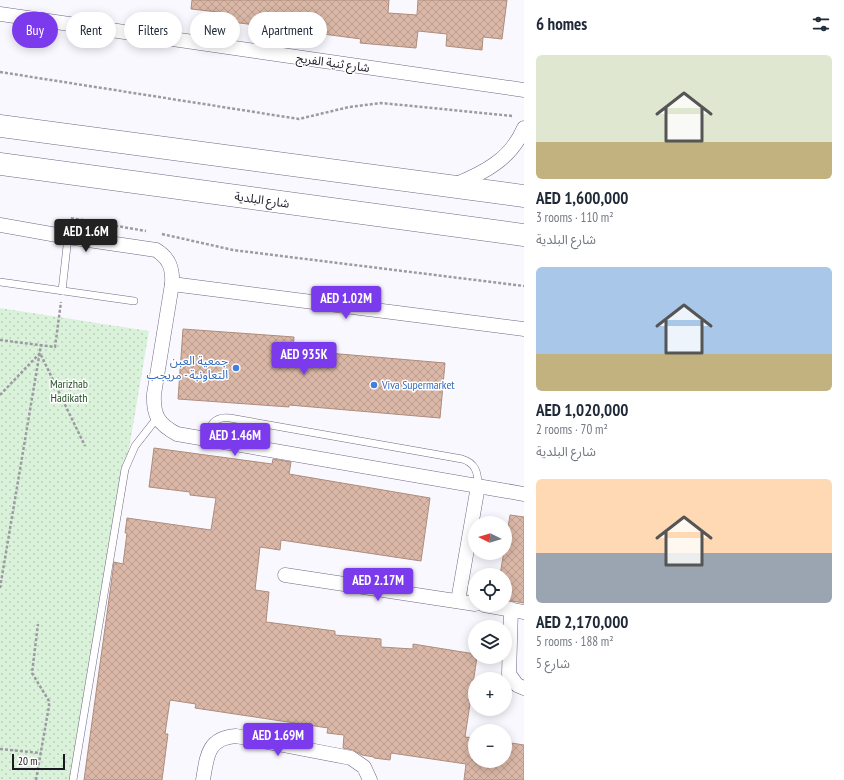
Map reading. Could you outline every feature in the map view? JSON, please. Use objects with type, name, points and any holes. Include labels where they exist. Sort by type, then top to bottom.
[{"type":"main road","points":[[0,126],[524,196]]},
{"type":"main road","name":"شارع البلدية","points":[[0,164],[524,235]]},
{"type":"street","name":"شارع ثنية الفريج","points":[[0,14],[524,90]]},
{"type":"street","points":[[452,186],[488,170],[502,160],[513,147],[520,122]]},
{"type":"street","points":[[0,225],[156,250],[164,255],[170,263],[172,284],[153,406],[157,418],[166,428],[177,434],[524,494]]},
{"type":"street","points":[[172,284],[524,330]]},
{"type":"street","points":[[458,601],[478,486]]},
{"type":"street","points":[[285,575],[468,603]]},
{"type":"street","points":[[518,611],[508,674],[517,686],[524,688]]},
{"type":"street","points":[[203,780],[207,754],[210,749],[219,740],[236,736],[351,758],[364,767],[370,780]]},
{"type":"lane","points":[[62,291],[68,237]]},
{"type":"lane","points":[[0,282],[134,301]]},
{"type":"lane","points":[[206,439],[214,421],[223,417],[230,418],[462,459],[472,463],[475,468],[478,478],[478,486]]},
{"type":"lane","points":[[73,780],[125,469],[135,446],[157,418]]},
{"type":"path","points":[[0,72],[299,119],[349,107],[381,103],[520,122]]},
{"type":"path","points":[[68,237],[70,218],[148,231]]},
{"type":"path","points":[[155,233],[233,250],[524,286]]},
{"type":"path","points":[[0,340],[55,347],[62,291]]},
{"type":"path","points":[[0,588],[41,345]]},
{"type":"path","points":[[0,395],[40,353]]},
{"type":"path","points":[[40,353],[85,446]]},
{"type":"path","points":[[36,780],[49,706],[49,702],[32,673],[38,624]]},
{"type":"path","points":[[0,748],[41,753]]},
{"type":"green space","name":"Marizhab Hadikath","points":[[0,308],[149,331],[73,780],[0,780]]},
{"type":"building","points":[[192,0],[389,0],[388,13],[417,15],[418,0],[507,0],[502,39],[483,37],[482,50],[446,46],[447,34],[418,31],[416,48],[360,43],[361,39],[327,35],[327,12],[248,12],[248,24],[240,23],[240,12],[218,12],[191,9]]},
{"type":"building","points":[[183,329],[294,337],[293,350],[445,363],[440,418],[289,405],[289,407],[178,399]]},
{"type":"building","points":[[154,448],[272,464],[273,459],[291,462],[289,474],[430,498],[421,561],[281,540],[280,550],[260,547],[255,590],[269,592],[266,622],[335,631],[335,635],[381,639],[381,647],[413,649],[413,644],[468,653],[468,664],[476,664],[475,672],[468,672],[468,716],[465,737],[468,737],[468,768],[512,768],[512,743],[524,745],[524,780],[464,780],[466,764],[391,753],[390,760],[374,758],[343,748],[344,735],[327,733],[328,728],[195,708],[196,704],[170,700],[165,734],[168,734],[162,780],[84,780],[114,562],[123,564],[127,533],[125,533],[127,518],[211,530],[216,498],[190,495],[190,492],[149,487]]},
{"type":"building","points":[[510,515],[524,517],[524,603],[512,601],[512,568],[501,568],[502,560],[512,560],[512,516]]},
{"type":"place","name":"جمعية العبن التعاونبة - مريجب","points":[[236,368]]},
{"type":"place","name":"Viva Supermarket","points":[[374,385]]}]
